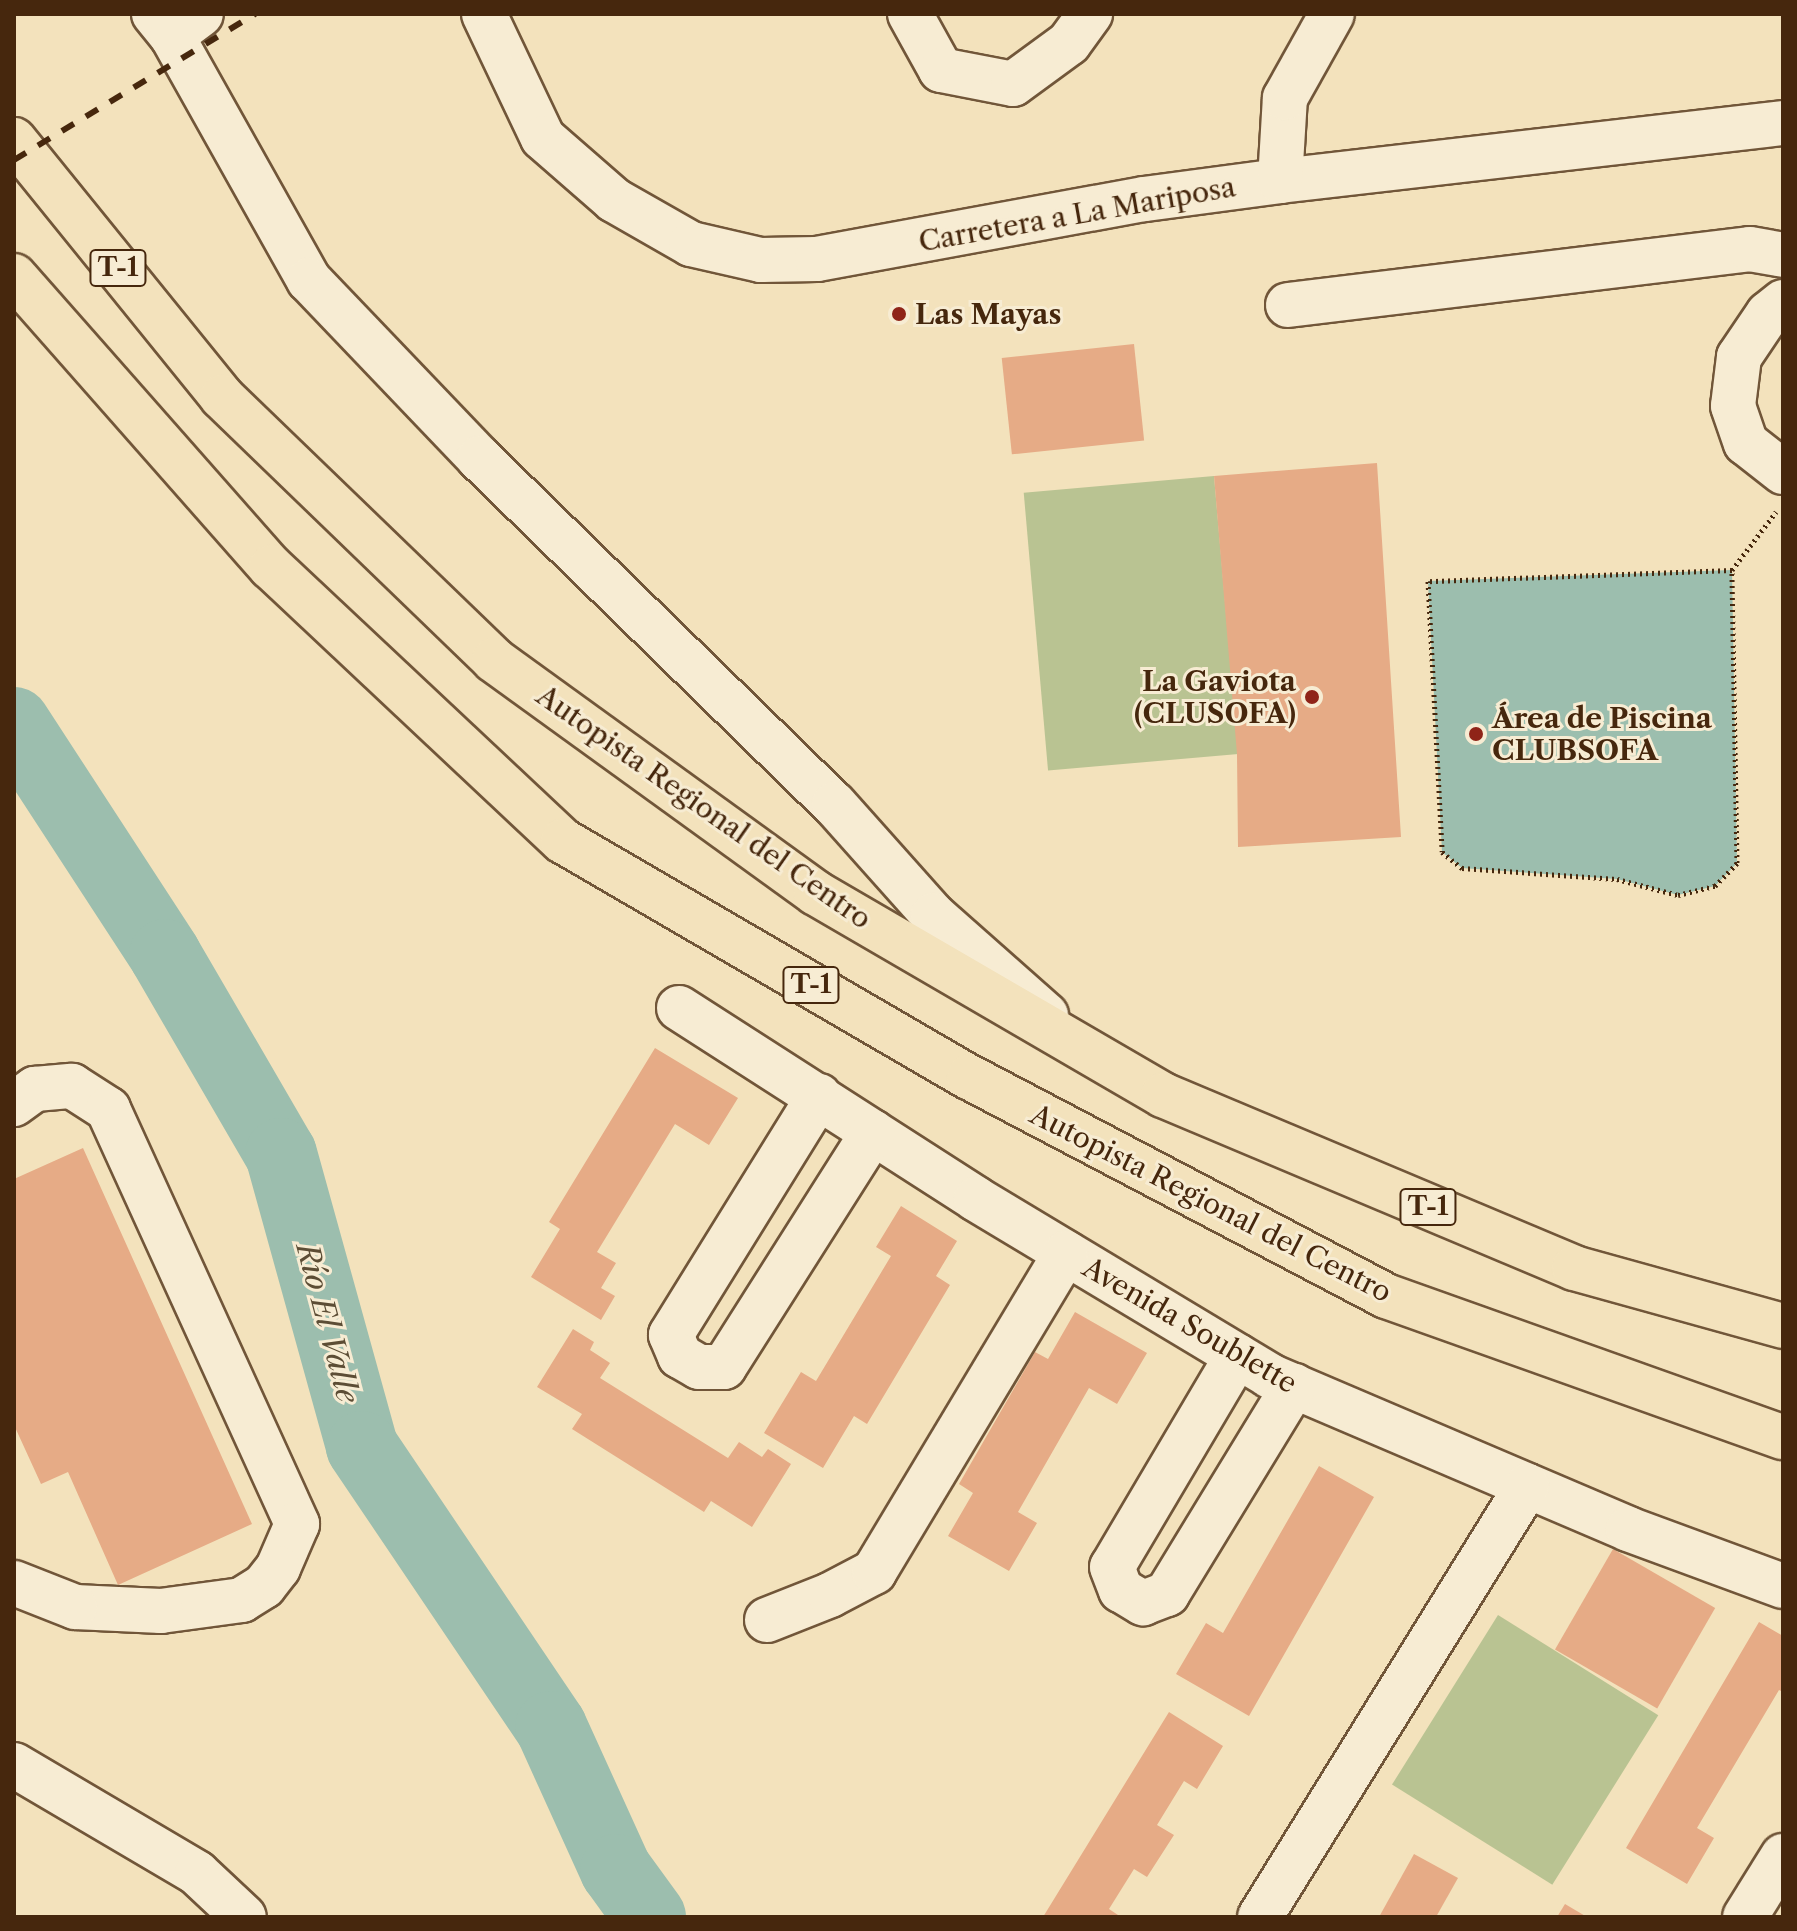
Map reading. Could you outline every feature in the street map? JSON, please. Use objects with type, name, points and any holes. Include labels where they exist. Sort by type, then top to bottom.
[{"type":"highway","name":"Autopista Regional del Centro","points":[[14,140],[222,397],[494,660],[816,893],[1163,1095],[1574,1268],[1783,1326]]},
{"type":"highway","name":"Autopista Regional del Centro","points":[[14,276],[271,567],[563,841],[969,1077],[1386,1296],[1783,1437]]},
{"type":"street","name":"Carretera a La Mariposa","points":[[484,14],[543,138],[614,200],[691,244],[761,260],[817,259],[1145,199],[1783,123]]},
{"type":"street","points":[[910,14],[941,70],[1013,84],[1069,43],[1090,14]]},
{"type":"street","points":[[1280,181],[1285,98],[1332,14]]},
{"type":"street","points":[[176,21],[309,280],[479,458],[834,804],[933,915],[1087,1051]]},
{"type":"street","points":[[1288,305],[1750,249],[1783,255]]},
{"type":"street","points":[[1783,302],[1768,314],[1739,357],[1733,406],[1746,443],[1783,472]]},
{"type":"street","name":"Avenida Soublette","points":[[679,1008],[1066,1253],[1237,1356],[1294,1386],[1628,1529],[1783,1586]]},
{"type":"street","points":[[14,1104],[35,1089],[72,1086],[108,1109],[297,1524],[278,1568],[264,1586],[242,1600],[161,1611],[75,1607],[14,1583]]},
{"type":"street","points":[[819,1096],[671,1335],[680,1356],[699,1367],[724,1367],[873,1132]]},
{"type":"street","points":[[767,1620],[830,1595],[874,1572],[1066,1253]]},
{"type":"street","points":[[1237,1356],[1112,1567],[1121,1590],[1143,1603],[1167,1594],[1294,1386]]},
{"type":"street","points":[[1260,1917],[1527,1486]]},
{"type":"street","points":[[14,1765],[197,1873],[244,1917]]},
{"type":"street","points":[[1745,1917],[1783,1856]]},
{"type":"path","points":[[1732,570],[1428,581],[1442,852],[1462,868],[1617,879],[1678,895],[1715,886],[1737,863],[1732,570],[1783,503]]},
{"type":"green space","points":[[1214,476],[1238,754],[1048,771],[1024,493]]},
{"type":"green space","points":[[1498,1615],[1658,1715],[1552,1885],[1392,1785]]},
{"type":"shaded area","name":"Área de Piscina CLUBSOFA","points":[[1732,570],[1737,863],[1715,886],[1678,895],[1617,879],[1462,868],[1442,852],[1428,581]]},
{"type":"building","points":[[1134,344],[1144,440],[1012,454],[1002,358]]},
{"type":"building","name":"La Gaviota (CLUSOFA)","points":[[1377,463],[1401,837],[1238,847],[1237,754],[1214,476]]},
{"type":"building","points":[[655,1048],[738,1098],[709,1145],[675,1124],[597,1252],[616,1263],[601,1288],[615,1296],[601,1320],[531,1277],[560,1229],[549,1222]]},
{"type":"building","points":[[83,1148],[252,1524],[118,1585],[68,1472],[41,1484],[14,1425],[14,1179]]},
{"type":"building","points":[[901,1206],[957,1241],[936,1276],[950,1285],[867,1424],[854,1416],[823,1468],[764,1433],[801,1372],[816,1381],[891,1256],[876,1247]]},
{"type":"building","points":[[1075,1312],[1147,1353],[1117,1404],[1089,1388],[1018,1512],[1037,1523],[1009,1571],[948,1536],[973,1493],[959,1484],[1035,1352],[1048,1359]]},
{"type":"building","points":[[573,1329],[594,1342],[590,1350],[610,1363],[600,1378],[728,1458],[739,1442],[762,1457],[768,1449],[791,1464],[752,1527],[711,1501],[704,1512],[572,1429],[582,1414],[537,1387]]},
{"type":"building","points":[[1319,1466],[1374,1497],[1249,1716],[1176,1674],[1206,1623],[1223,1633]]},
{"type":"building","points":[[1613,1549],[1715,1608],[1657,1708],[1555,1649]]},
{"type":"building","points":[[1759,1622],[1783,1636],[1783,1692],[1779,1690],[1697,1828],[1714,1838],[1687,1884],[1626,1848]]},
{"type":"building","points":[[1169,1712],[1223,1746],[1197,1789],[1184,1781],[1157,1825],[1174,1835],[1147,1877],[1134,1869],[1109,1909],[1121,1917],[1043,1917]]},
{"type":"building","points":[[1414,1854],[1458,1878],[1436,1917],[1379,1917]]},
{"type":"building","points":[[1565,1904],[1587,1917],[1557,1917]]},
{"type":"waterway","name":"Río El Valle","points":[[14,723],[165,955],[281,1154],[362,1447],[551,1727],[616,1870],[650,1917]]},
{"type":"railway","points":[[14,160],[255,14]]},
{"type":"place","name":"Las Mayas","points":[[899,314]]},
{"type":"place","name":"La Gaviota (CLUSOFA)","points":[[1312,697]]},
{"type":"place","name":"Área de Piscina CLUBSOFA","points":[[1476,734]]}]
